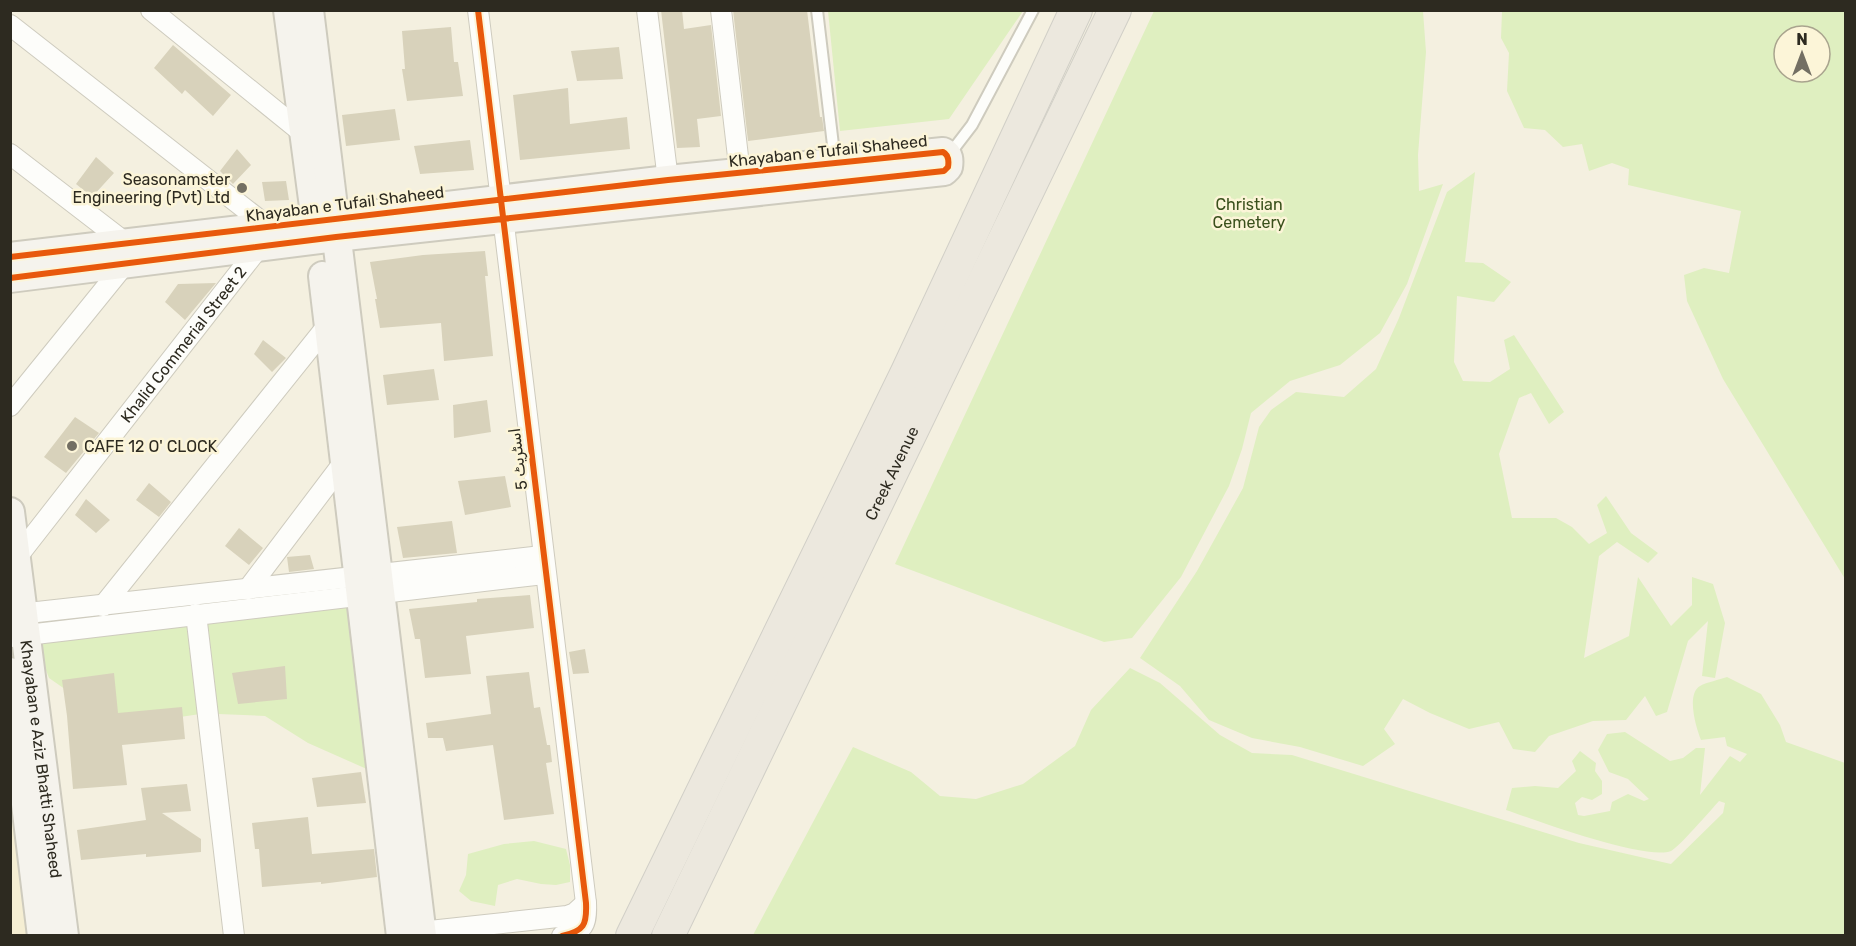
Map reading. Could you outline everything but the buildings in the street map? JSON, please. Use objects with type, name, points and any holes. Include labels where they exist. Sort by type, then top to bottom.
[{"type":"main road","name":"Creek Avenue","points":[[632,936],[908,372],[1076,10]]},
{"type":"main road","name":"Creek Avenue","points":[[668,936],[1115,10]]},
{"type":"street","points":[[152,10],[304,134]]},
{"type":"street","points":[[288,10],[304,134],[348,319],[369,584],[407,935],[567,916],[575,913],[586,903]]},
{"type":"street","points":[[309,10],[325,127],[328,325],[344,462],[369,584]]},
{"type":"street","name":"اسٹریٹ 5","points":[[478,10],[543,565],[586,903]]},
{"type":"street","points":[[647,10],[668,180]]},
{"type":"street","points":[[721,10],[740,174]]},
{"type":"street","points":[[10,26],[263,236]]},
{"type":"street","name":"Khayaban e Tufail Shaheed","points":[[10,278],[126,254],[326,228],[503,209],[944,171],[948,167],[947,157],[943,153],[668,180],[503,209]]},
{"type":"street","points":[[10,154],[126,254],[10,406]]},
{"type":"street","name":"Khalid Commerial Street 2","points":[[17,556],[263,236]]},
{"type":"street","name":"Khayaban e Tufail Shaheed","points":[[10,257],[126,254]]},
{"type":"street","points":[[102,606],[328,325]]},
{"type":"street","points":[[248,589],[344,462]]},
{"type":"street","name":"Khayaban e Aziz Bhatti Shaheed","points":[[10,512],[17,556],[18,625],[64,936]]},
{"type":"street","points":[[18,625],[196,614],[369,584],[543,565]]},
{"type":"street","points":[[18,625],[102,606],[248,589],[369,584]]},
{"type":"street","points":[[196,614],[234,936]]},
{"type":"street","name":"Khayaban e Aziz Bhatti Shaheed","points":[[10,672],[42,936]]},
{"type":"street","points":[[562,936],[581,929],[587,919],[586,903]]},
{"type":"lane","points":[[817,10],[835,163]]},
{"type":"lane","points":[[947,157],[972,125],[1033,10]]},
{"type":"shaded area","points":[[11,754],[30,935],[11,935]]},
{"type":"green space","points":[[828,10],[1023,11],[949,119],[840,131]]},
{"type":"green space","name":"Christian Cemetery","points":[[1154,11],[1423,11],[1426,52],[1418,155],[1419,191],[1443,184],[1407,284],[1380,333],[1340,365],[1290,381],[1251,413],[1229,486],[1181,577],[1132,638],[1104,642],[895,564]]},
{"type":"green space","points":[[1502,11],[1845,11],[1845,579],[1723,379],[1687,301],[1684,275],[1704,268],[1729,273],[1741,211],[1628,185],[1629,169],[1612,163],[1589,171],[1582,144],[1563,147],[1545,130],[1524,128],[1507,91],[1509,53],[1501,38]]},
{"type":"green space","points":[[1475,172],[1465,262],[1483,263],[1511,282],[1494,302],[1457,296],[1454,362],[1463,381],[1490,382],[1510,369],[1504,340],[1514,335],[1564,412],[1549,424],[1531,393],[1519,398],[1499,454],[1512,518],[1556,518],[1572,527],[1589,544],[1607,533],[1597,505],[1606,496],[1631,533],[1658,553],[1648,563],[1617,542],[1599,556],[1584,658],[1629,636],[1638,577],[1671,626],[1692,605],[1692,577],[1713,584],[1725,623],[1715,678],[1702,676],[1708,621],[1688,641],[1667,712],[1656,716],[1645,696],[1626,720],[1593,721],[1549,736],[1535,752],[1513,749],[1499,722],[1469,729],[1403,699],[1384,729],[1395,744],[1363,766],[1300,747],[1252,738],[1209,720],[1180,686],[1140,658],[1197,571],[1243,488],[1259,427],[1271,410],[1296,392],[1344,397],[1376,369],[1399,318],[1447,192]]},
{"type":"green space","points":[[352,604],[369,770],[308,743],[265,716],[218,714],[205,621]]},
{"type":"green space","points":[[189,622],[200,714],[127,725],[82,701],[49,678],[35,642]]},
{"type":"green space","points":[[1130,668],[1160,683],[1220,735],[1252,753],[1292,755],[1579,843],[1671,864],[1723,813],[1725,803],[1719,801],[1671,851],[1658,853],[1590,838],[1506,810],[1512,788],[1535,786],[1558,788],[1576,771],[1572,761],[1580,751],[1596,763],[1595,771],[1602,781],[1602,794],[1592,800],[1582,797],[1575,803],[1578,815],[1610,811],[1612,802],[1628,794],[1644,801],[1649,799],[1628,779],[1609,772],[1598,750],[1607,734],[1625,732],[1670,761],[1683,758],[1696,748],[1705,748],[1700,795],[1730,756],[1740,762],[1747,754],[1727,746],[1725,737],[1701,740],[1697,728],[1693,712],[1696,690],[1700,686],[1727,677],[1761,694],[1780,725],[1786,742],[1845,763],[1845,935],[753,935],[853,747],[911,772],[940,796],[976,799],[1023,784],[1075,746],[1091,710]]},
{"type":"green space","points":[[534,841],[566,849],[570,865],[570,882],[556,885],[517,879],[498,885],[495,906],[471,901],[459,891],[466,875],[468,854],[504,844]]},
{"type":"cycle path","points":[[478,10],[586,903],[586,917],[583,926],[575,932],[562,936]]},
{"type":"cycle path","points":[[10,257],[668,180],[943,152],[948,160],[948,167],[944,171],[336,237],[10,278]]},
{"type":"place","name":"Seasonamster Engineering (Pvt) Ltd","points":[[242,188]]},
{"type":"place","name":"CAFE 12 O' CLOCK","points":[[72,446]]}]
